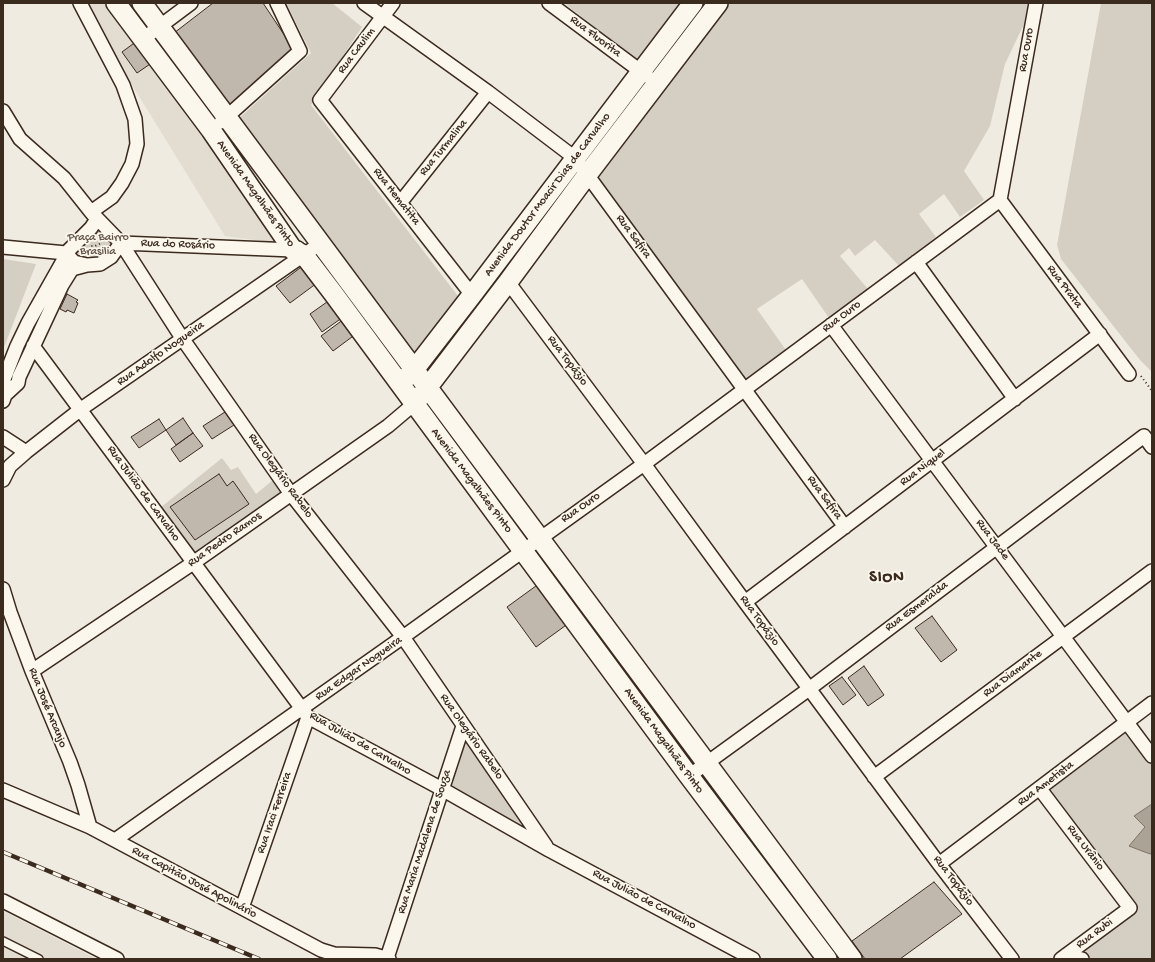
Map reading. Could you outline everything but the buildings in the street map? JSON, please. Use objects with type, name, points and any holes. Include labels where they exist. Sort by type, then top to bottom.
[{"type":"main road","name":"Avenida Magalhães Pinto","points":[[116,3],[211,130],[298,252],[400,385],[689,776],[827,959]]},
{"type":"main road","name":"Avenida Magalhães Pinto","points":[[142,3],[852,959]]},
{"type":"main road","name":"Avenida Doutor Moacir Dias de Carvalho","points":[[400,385],[414,370],[472,295],[693,3]]},
{"type":"main road","name":"Avenida Doutor Moacir Dias de Carvalho","points":[[414,404],[508,282],[587,175],[718,3]]},
{"type":"main road","points":[[479,491],[496,480]]},
{"type":"street","points":[[4,398],[3,379],[23,334],[48,286],[64,257],[91,228],[97,219],[91,212],[112,197],[122,183],[132,164],[137,144],[135,119],[123,85],[80,3]]},
{"type":"street","points":[[143,39],[191,3]]},
{"type":"street","points":[[211,130],[228,118],[300,51],[277,3]]},
{"type":"street","name":"Rua Safira","points":[[364,3],[488,92],[575,158],[845,527]]},
{"type":"street","name":"Rua Caulim","points":[[320,100],[393,3]]},
{"type":"street","name":"Rua Fluorita","points":[[549,3],[657,83]]},
{"type":"street","name":"Rua Ouro","points":[[522,550],[644,464],[1000,200],[1036,3]]},
{"type":"street","name":"Rua Turmalina","points":[[400,203],[488,92]]},
{"type":"street","name":"Rua Hematita","points":[[320,100],[472,295]]},
{"type":"street","name":"Rua Olegário Rabelo","points":[[3,111],[20,139],[64,178],[91,212],[121,243],[182,338],[292,494],[403,637],[549,850]]},
{"type":"street","points":[[3,133],[20,139]]},
{"type":"street","name":"Rua Prata","points":[[1000,200],[1129,374]]},
{"type":"street","name":"Rua do Rosário","points":[[121,243],[298,252],[320,241]]},
{"type":"street","points":[[4,398],[18,383],[19,377],[33,346],[72,269],[87,265],[100,264],[111,257],[121,243]]},
{"type":"street","points":[[3,248],[64,257],[74,262],[87,265]]},
{"type":"street","name":"Rua Adolfo Nogueira","points":[[26,452],[81,409],[182,338],[298,252]]},
{"type":"street","points":[[916,262],[1015,399]]},
{"type":"street","name":"Rua Topázio","points":[[508,282],[874,777],[1012,959]]},
{"type":"street","name":"Rua Jade","points":[[831,325],[1152,756]]},
{"type":"street","name":"Rua Niquel","points":[[745,602],[1100,334]]},
{"type":"street","name":"Rua Julião de Carvalho","points":[[33,346],[305,713],[549,850],[753,959]]},
{"type":"street","points":[[3,379],[19,377]]},
{"type":"street","name":"Rua Pedro Ramos","points":[[32,671],[194,563],[388,426],[414,404]]},
{"type":"street","points":[[3,437],[26,452],[10,466],[3,480]]},
{"type":"street","name":"Rua Esmeralda","points":[[689,776],[809,689],[996,546],[1148,441]]},
{"type":"street","name":"Rua Edgar Nogueira","points":[[115,840],[305,713],[403,637],[522,550]]},
{"type":"street","name":"Rua Diamante","points":[[874,777],[1152,571]]},
{"type":"street","name":"Rua José Arcanjo","points":[[3,589],[32,671],[70,762],[90,827]]},
{"type":"street","name":"Rua Ametista","points":[[939,864],[1152,703]]},
{"type":"street","name":"Rua Iraci Ferreira","points":[[242,908],[305,713]]},
{"type":"street","name":"Rua Maria Madalena de Souza","points":[[388,958],[442,789],[464,726]]},
{"type":"street","name":"Rua Urânio","points":[[1040,789],[1130,908]]},
{"type":"street","name":"Rua Capitão José Apolinário","points":[[3,790],[90,827],[321,950],[336,956],[375,955],[388,958]]},
{"type":"street","points":[[3,901],[117,959]]},
{"type":"street","name":"Rua Rubi","points":[[1063,957],[1130,908]]},
{"type":"street","points":[[1063,957],[1082,959]]},
{"type":"lane","points":[[3,941],[39,959]]},
{"type":"path","points":[[91,246],[101,243]]},
{"type":"path","points":[[1129,374],[1138,370],[1152,391]]},
{"type":"shaded area","points":[[87,3],[109,3],[283,244],[225,236],[124,72]]},
{"type":"shaded area","points":[[1152,804],[1152,853],[1150,854],[1129,846],[1145,827],[1134,816]]},
{"type":"shaded area","points":[[3,911],[97,959],[3,959]]},
{"type":"green space","points":[[286,3],[332,3],[362,27],[311,105],[458,296],[407,361],[237,120],[311,53]]},
{"type":"green space","points":[[564,3],[684,3],[639,62]]},
{"type":"green space","points":[[722,3],[1028,3],[1024,24],[1005,64],[990,126],[964,171],[984,200],[960,217],[944,194],[919,214],[936,237],[899,266],[875,240],[855,256],[849,248],[840,256],[868,289],[829,318],[802,279],[757,309],[788,353],[746,383],[594,178]]},
{"type":"green space","points":[[1101,3],[1152,3],[1152,372],[1140,360],[1061,259],[1057,245]]},
{"type":"green space","points":[[576,172],[583,177],[430,378],[425,372]]},
{"type":"green space","name":"Praça Bairro Brasilia","points":[[97,219],[121,243],[100,264],[66,253]]},
{"type":"green space","points":[[3,259],[36,264],[3,350]]},
{"type":"green space","points":[[222,458],[231,470],[238,467],[256,494],[273,480],[285,493],[194,555],[160,508]]},
{"type":"green space","points":[[1127,722],[1152,756],[1152,959],[1082,959],[1066,955],[1130,908],[1040,789]]},
{"type":"green space","points":[[463,726],[549,850],[442,789]]},
{"type":"railway","points":[[3,852],[259,959]]},
{"type":"district","name":"SION","points":[[887,579]]}]
